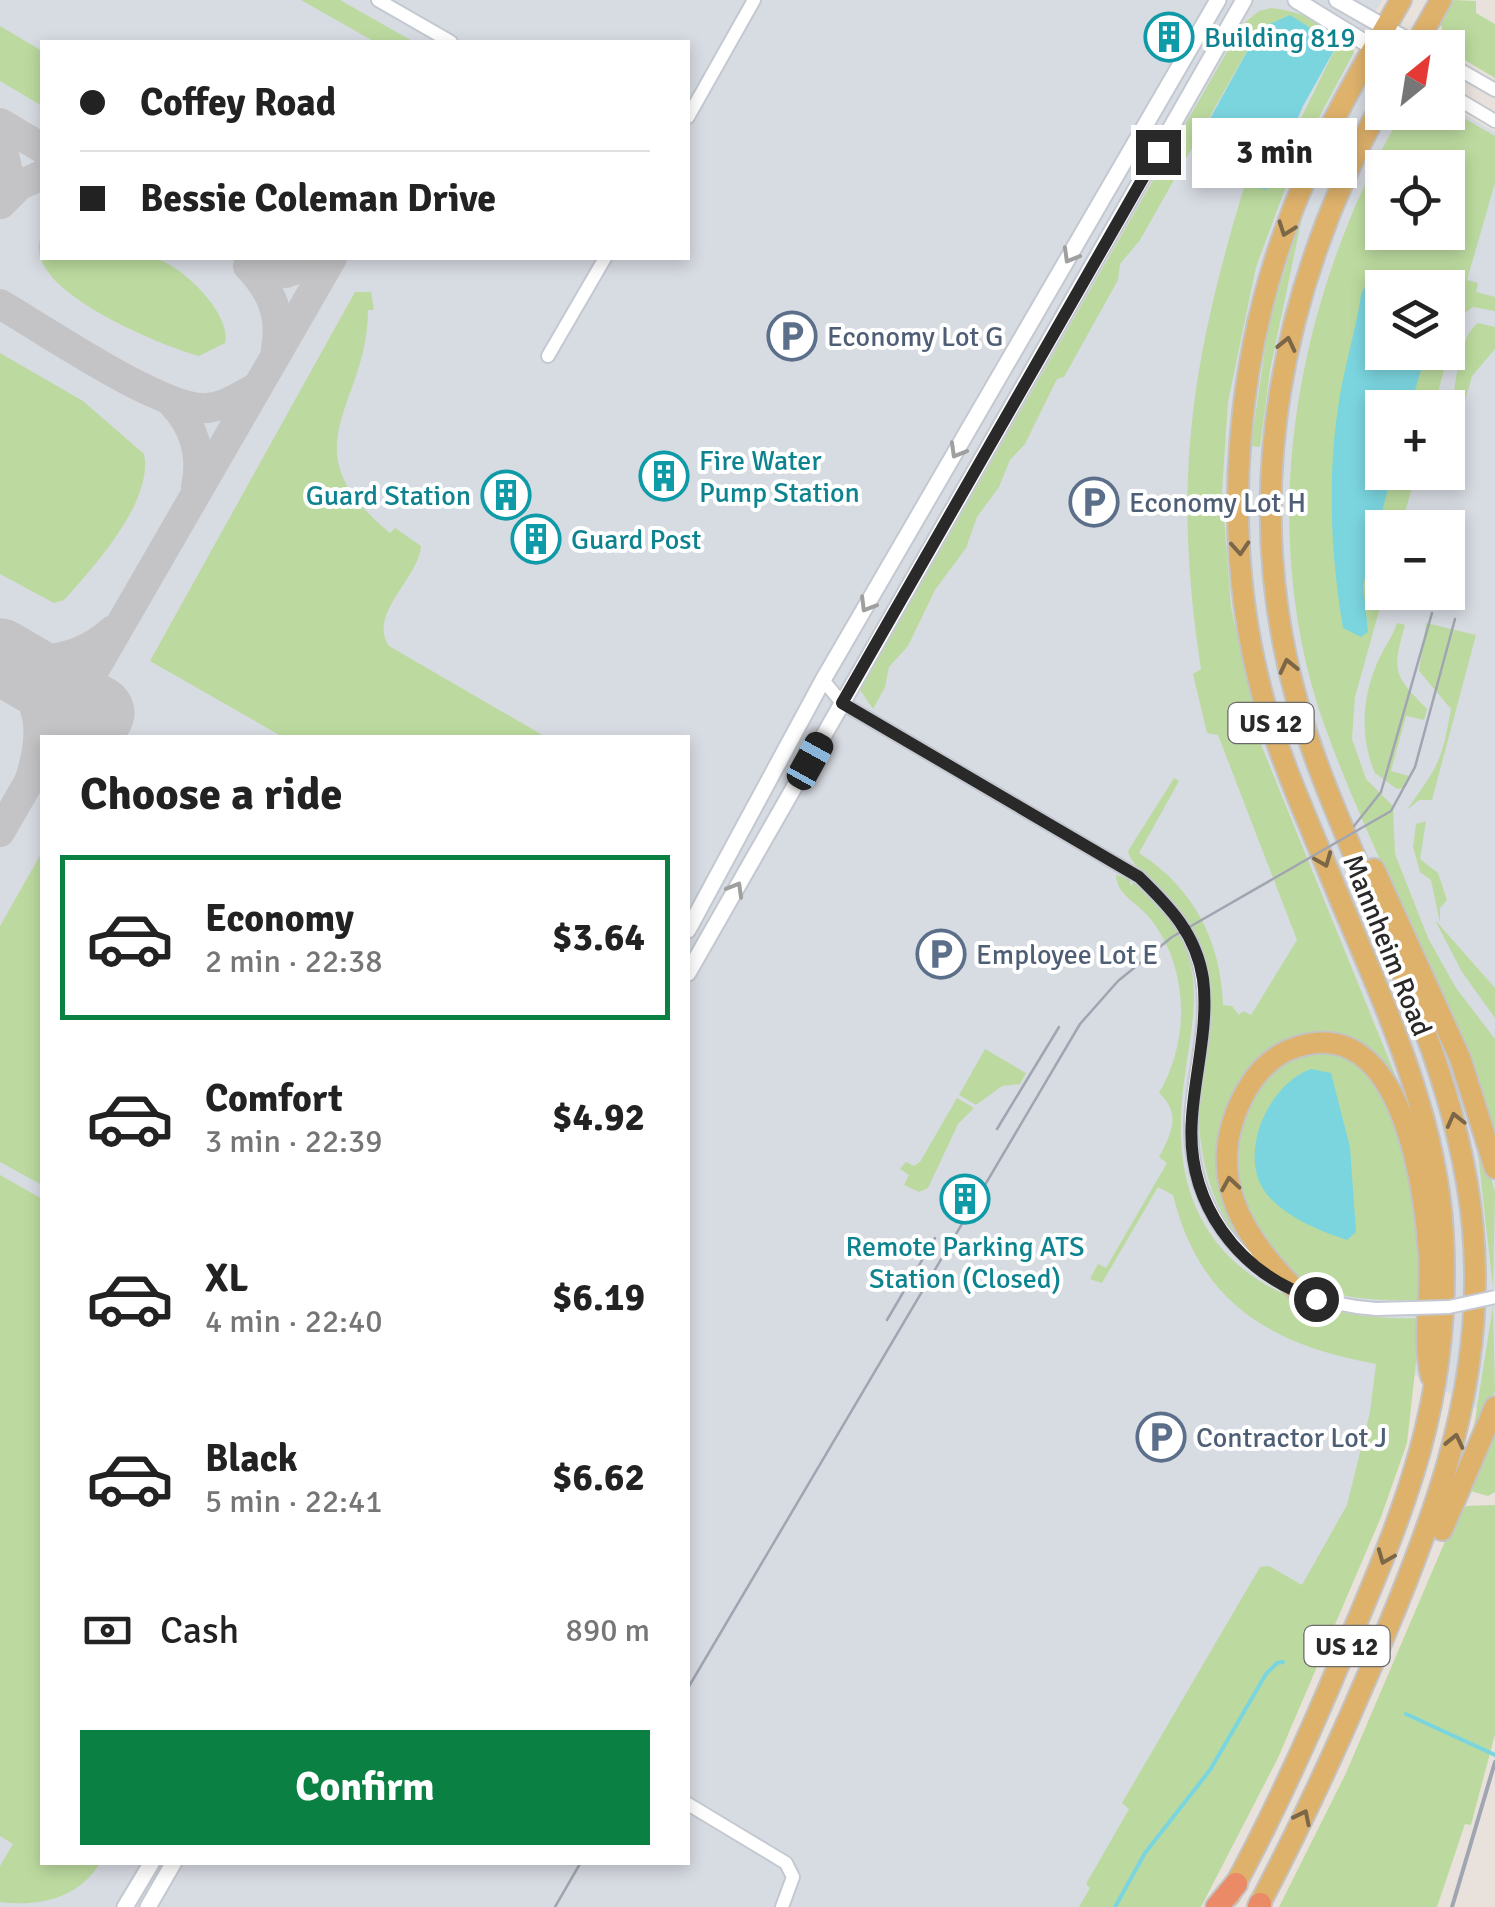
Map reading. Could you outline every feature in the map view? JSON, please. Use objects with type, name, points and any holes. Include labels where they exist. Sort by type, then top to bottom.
[{"type":"highway","points":[[1220,1907],[1236,1884]]},
{"type":"main road","name":"Mannheim Road","points":[[1386,28],[1401,0]]},
{"type":"main road","points":[[1425,30],[1441,0]]},
{"type":"main road","name":"Mannheim Road","points":[[1236,1884],[1312,1729],[1408,1500],[1436,1398],[1445,1283],[1442,1215],[1430,1140],[1405,1059],[1274,734],[1252,648],[1239,527],[1244,400],[1262,306],[1305,178],[1365,73]]},
{"type":"main road","name":"Mannheim Road","points":[[1259,1906],[1348,1722],[1437,1506],[1462,1412],[1474,1315],[1474,1233],[1463,1154],[1442,1074],[1318,765],[1287,663],[1276,608],[1268,496],[1285,350],[1305,277],[1336,194],[1368,130]]},
{"type":"main road","points":[[1342,824],[1370,859],[1460,1058],[1495,1168]]},
{"type":"main road","points":[[1300,1294],[1261,1255],[1240,1221],[1230,1184],[1228,1144],[1237,1110],[1262,1068],[1284,1052],[1320,1043],[1339,1046],[1374,1065],[1401,1112],[1421,1185],[1430,1274],[1427,1357],[1436,1398]]},
{"type":"main road","points":[[1414,1567],[1440,1533],[1495,1407]]},
{"type":"street","points":[[378,0],[448,40]]},
{"type":"street","points":[[690,112],[754,0]]},
{"type":"street","points":[[690,926],[811,701],[1218,0]]},
{"type":"street","points":[[690,969],[1244,0]]},
{"type":"street","points":[[1296,0],[1365,42]]},
{"type":"street","points":[[1337,0],[1389,30]]},
{"type":"street","points":[[1465,73],[1495,90]]},
{"type":"street","points":[[1465,103],[1495,120]]},
{"type":"street","points":[[1118,171],[1140,184]]},
{"type":"street","points":[[548,356],[604,260]]},
{"type":"street","points":[[823,680],[842,703],[1139,877],[1170,906],[1194,946],[1203,980],[1191,1121],[1198,1184],[1209,1210],[1239,1255],[1300,1294],[1376,1309],[1449,1307],[1495,1297]]},
{"type":"street","points":[[811,701],[842,703]]},
{"type":"street","points":[[690,1805],[786,1863],[793,1877],[782,1907]]},
{"type":"street","points":[[125,1907],[150,1865]]},
{"type":"street","points":[[148,1907],[172,1865]]},
{"type":"shaded area","points":[[0,0],[1382,0],[1352,52],[1365,60],[1365,130],[1465,130],[1465,115],[1495,132],[1495,1418],[1404,1369],[1396,1424],[1124,1907],[0,1907]]},
{"type":"green space","points":[[301,0],[340,0],[410,40],[371,40]]},
{"type":"green space","points":[[1453,0],[1476,1],[1476,13],[1495,24],[1495,78],[1465,60],[1465,30],[1442,30],[1440,22]]},
{"type":"green space","points":[[1271,8],[1318,21],[1339,35],[1354,52],[1295,162],[1256,267],[1228,402],[1222,491],[1231,607],[1262,747],[1398,1082],[1318,1036],[1238,1091],[1235,1228],[1243,1245],[1212,1191],[1204,1162],[1198,1103],[1200,948],[1185,919],[1139,869],[1128,851],[1174,778],[1179,781],[1139,853],[1175,882],[1200,918],[1217,959],[1223,1005],[1232,1006],[1239,1015],[1243,1011],[1251,1015],[1297,940],[1218,735],[1207,733],[1193,674],[1201,669],[1188,539],[1192,423],[1211,309],[1245,184],[1266,190],[1337,45],[1260,28],[1140,240],[1120,264],[1118,280],[1064,377],[1057,379],[1025,444],[1010,460],[999,487],[977,517],[966,548],[935,590],[908,646],[889,667],[885,687],[873,709],[860,690],[1243,24],[1259,11]]},
{"type":"green space","points":[[0,26],[40,50],[40,105],[0,81]]},
{"type":"green space","points":[[1465,119],[1495,136],[1495,183],[1467,280],[1478,283],[1476,292],[1495,297],[1495,311],[1473,307],[1465,313],[1465,270],[1365,270],[1365,370],[1444,370],[1439,390],[1365,390],[1365,490],[1411,490],[1406,510],[1365,510],[1365,610],[1379,610],[1355,697],[1352,739],[1366,779],[1393,806],[1395,854],[1428,938],[1456,988],[1495,1039],[1495,1145],[1448,1014],[1324,724],[1303,647],[1291,568],[1290,489],[1297,411],[1312,333],[1336,257],[1365,185],[1365,250],[1465,250],[1465,150],[1383,150],[1393,130],[1465,130]]},
{"type":"green space","points":[[1304,208],[1270,370],[1260,447],[1251,446],[1269,321]]},
{"type":"green space","points":[[42,260],[165,262],[191,280],[213,305],[221,318],[225,343],[199,356],[155,340],[96,311],[70,294]]},
{"type":"green space","points":[[355,292],[371,292],[374,310],[368,310],[365,344],[340,426],[337,450],[342,476],[359,503],[390,533],[395,528],[421,546],[412,571],[389,609],[384,634],[389,646],[543,735],[280,735],[150,661]]},
{"type":"green space","points":[[1478,323],[1495,327],[1495,349],[1472,376],[1465,401],[1465,390],[1455,390],[1458,370],[1465,370],[1465,342]]},
{"type":"green space","points":[[0,353],[83,401],[144,454],[140,492],[119,533],[64,600],[54,603],[0,574]]},
{"type":"green space","points":[[1397,623],[1405,625],[1398,671],[1407,688],[1427,709],[1424,720],[1406,716],[1391,771],[1409,776],[1403,788],[1397,789],[1375,773],[1366,745],[1365,715],[1369,685]]},
{"type":"green space","points":[[1426,623],[1476,635],[1432,800],[1419,800],[1407,810],[1437,764],[1451,709],[1419,671]]},
{"type":"green space","points":[[1426,821],[1420,859],[1438,873],[1447,900],[1440,908],[1440,923],[1431,880],[1420,872],[1413,847],[1416,824]]},
{"type":"green space","points":[[40,856],[40,1184],[0,1162],[0,926]]},
{"type":"green space","points":[[1116,875],[1129,879],[1131,886],[1134,882],[1165,913],[1183,943],[1192,973],[1194,1003],[1181,1138],[1188,1185],[1204,1224],[1228,1255],[1259,1280],[1295,1298],[1334,1311],[1421,1318],[1407,1443],[1381,1517],[1278,1758],[1201,1907],[1079,1907],[1090,1888],[1086,1884],[1129,1809],[1122,1803],[1260,1567],[1269,1566],[1302,1585],[1347,1505],[1370,1412],[1376,1364],[1305,1345],[1246,1314],[1222,1292],[1202,1265],[1185,1233],[1173,1195],[1158,1187],[1102,1283],[1090,1279],[1098,1264],[1106,1268],[1167,1163],[1159,1157],[1172,1116],[1159,1093],[1177,1049],[1180,1026],[1181,1003],[1172,957],[1162,935],[1120,888]]},
{"type":"green space","points":[[1435,920],[1495,988],[1495,1018],[1462,972]]},
{"type":"green space","points":[[985,1049],[1026,1073],[1020,1084],[1002,1086],[976,1105],[959,1095]]},
{"type":"green space","points":[[1315,1051],[1345,1058],[1371,1074],[1397,1120],[1412,1182],[1423,1300],[1342,1295],[1297,1276],[1275,1257],[1245,1203],[1237,1141],[1243,1110],[1257,1084],[1279,1063]]},
{"type":"green space","points":[[957,1098],[974,1108],[958,1124],[928,1188],[919,1192],[904,1185],[909,1175],[900,1169],[906,1162],[914,1166],[920,1162]]},
{"type":"green space","points":[[1481,1142],[1495,1192],[1493,1288],[1477,1144]]},
{"type":"green space","points":[[0,1175],[40,1198],[40,1865],[98,1865],[81,1885],[57,1898],[30,1903],[0,1902],[0,1866],[13,1844],[0,1836]]},
{"type":"green space","points":[[1493,1306],[1495,1391],[1472,1439]]},
{"type":"green space","points":[[1495,1423],[1495,1492],[1488,1496],[1467,1490]]},
{"type":"green space","points":[[1495,1505],[1495,1734],[1471,1825],[1465,1824],[1437,1907],[1279,1907],[1346,1773],[1458,1511],[1467,1506]]},
{"type":"water","points":[[1290,15],[1337,45],[1303,106],[1266,190],[1245,184],[1247,178],[1195,146],[1260,28]]},
{"type":"water","points":[[1364,288],[1365,370],[1421,370],[1415,390],[1365,390],[1365,490],[1388,490],[1382,510],[1365,510],[1363,585],[1368,632],[1361,637],[1343,628],[1335,570],[1332,482],[1342,382]]},
{"type":"water","points":[[1311,1069],[1331,1073],[1350,1147],[1356,1232],[1347,1240],[1307,1224],[1279,1206],[1260,1183],[1255,1165],[1255,1145],[1269,1107],[1295,1077]]},
{"type":"waterway","points":[[1115,1907],[1145,1853],[1210,1770],[1266,1674],[1283,1662]]},
{"type":"waterway","points":[[1406,1714],[1495,1755]]},
{"type":"taxiway","points":[[0,123],[40,147]]},
{"type":"taxiway","points":[[0,138],[8,172],[1,204],[20,185],[40,176]]},
{"type":"taxiway","points":[[276,349],[278,325],[273,304],[248,266],[286,273],[319,260]]},
{"type":"taxiway","points":[[57,735],[331,260]]},
{"type":"taxiway","points":[[0,304],[134,383],[188,406],[221,405],[257,387]]},
{"type":"taxiway","points":[[172,403],[195,442],[196,487]]},
{"type":"taxiway","points":[[29,782],[38,746],[37,716],[26,688],[5,659],[62,657],[88,647],[113,630]]},
{"type":"taxiway","points":[[0,832],[38,766]]},
{"type":"runway","points":[[0,656],[97,713]]},
{"type":"tram line","points":[[1354,826],[1381,792],[1432,613]]},
{"type":"tram line","points":[[690,1685],[1080,1024],[1118,981],[1172,937],[1391,811],[1415,767],[1455,619]]},
{"type":"tram line","points":[[997,1129],[1059,1027]]},
{"type":"tram line","points":[[887,1320],[935,1238]]},
{"type":"tram line","points":[[555,1907],[579,1865]]},
{"type":"railway","points":[[1452,1907],[1495,1762]]},
{"type":"place","name":"Building 819","points":[[1169,37]]},
{"type":"place","name":"Economy Lot G","points":[[792,336]]},
{"type":"place","name":"Fire Water Pump Station","points":[[664,476]]},
{"type":"place","name":"Guard Station","points":[[506,495]]},
{"type":"place","name":"Economy Lot H","points":[[1094,502]]},
{"type":"place","name":"Guard Post","points":[[536,539]]},
{"type":"place","name":"Employee Lot E","points":[[941,954]]},
{"type":"place","name":"Remote Parking ATS Station (Closed)","points":[[965,1199]]},
{"type":"place","name":"Contractor Lot J","points":[[1161,1437]]},
{"type":"route","points":[[1158,152],[842,703],[1139,877],[1170,906],[1194,946],[1203,980],[1191,1121],[1198,1184],[1209,1210],[1239,1255],[1270,1279],[1316,1299]]}]
